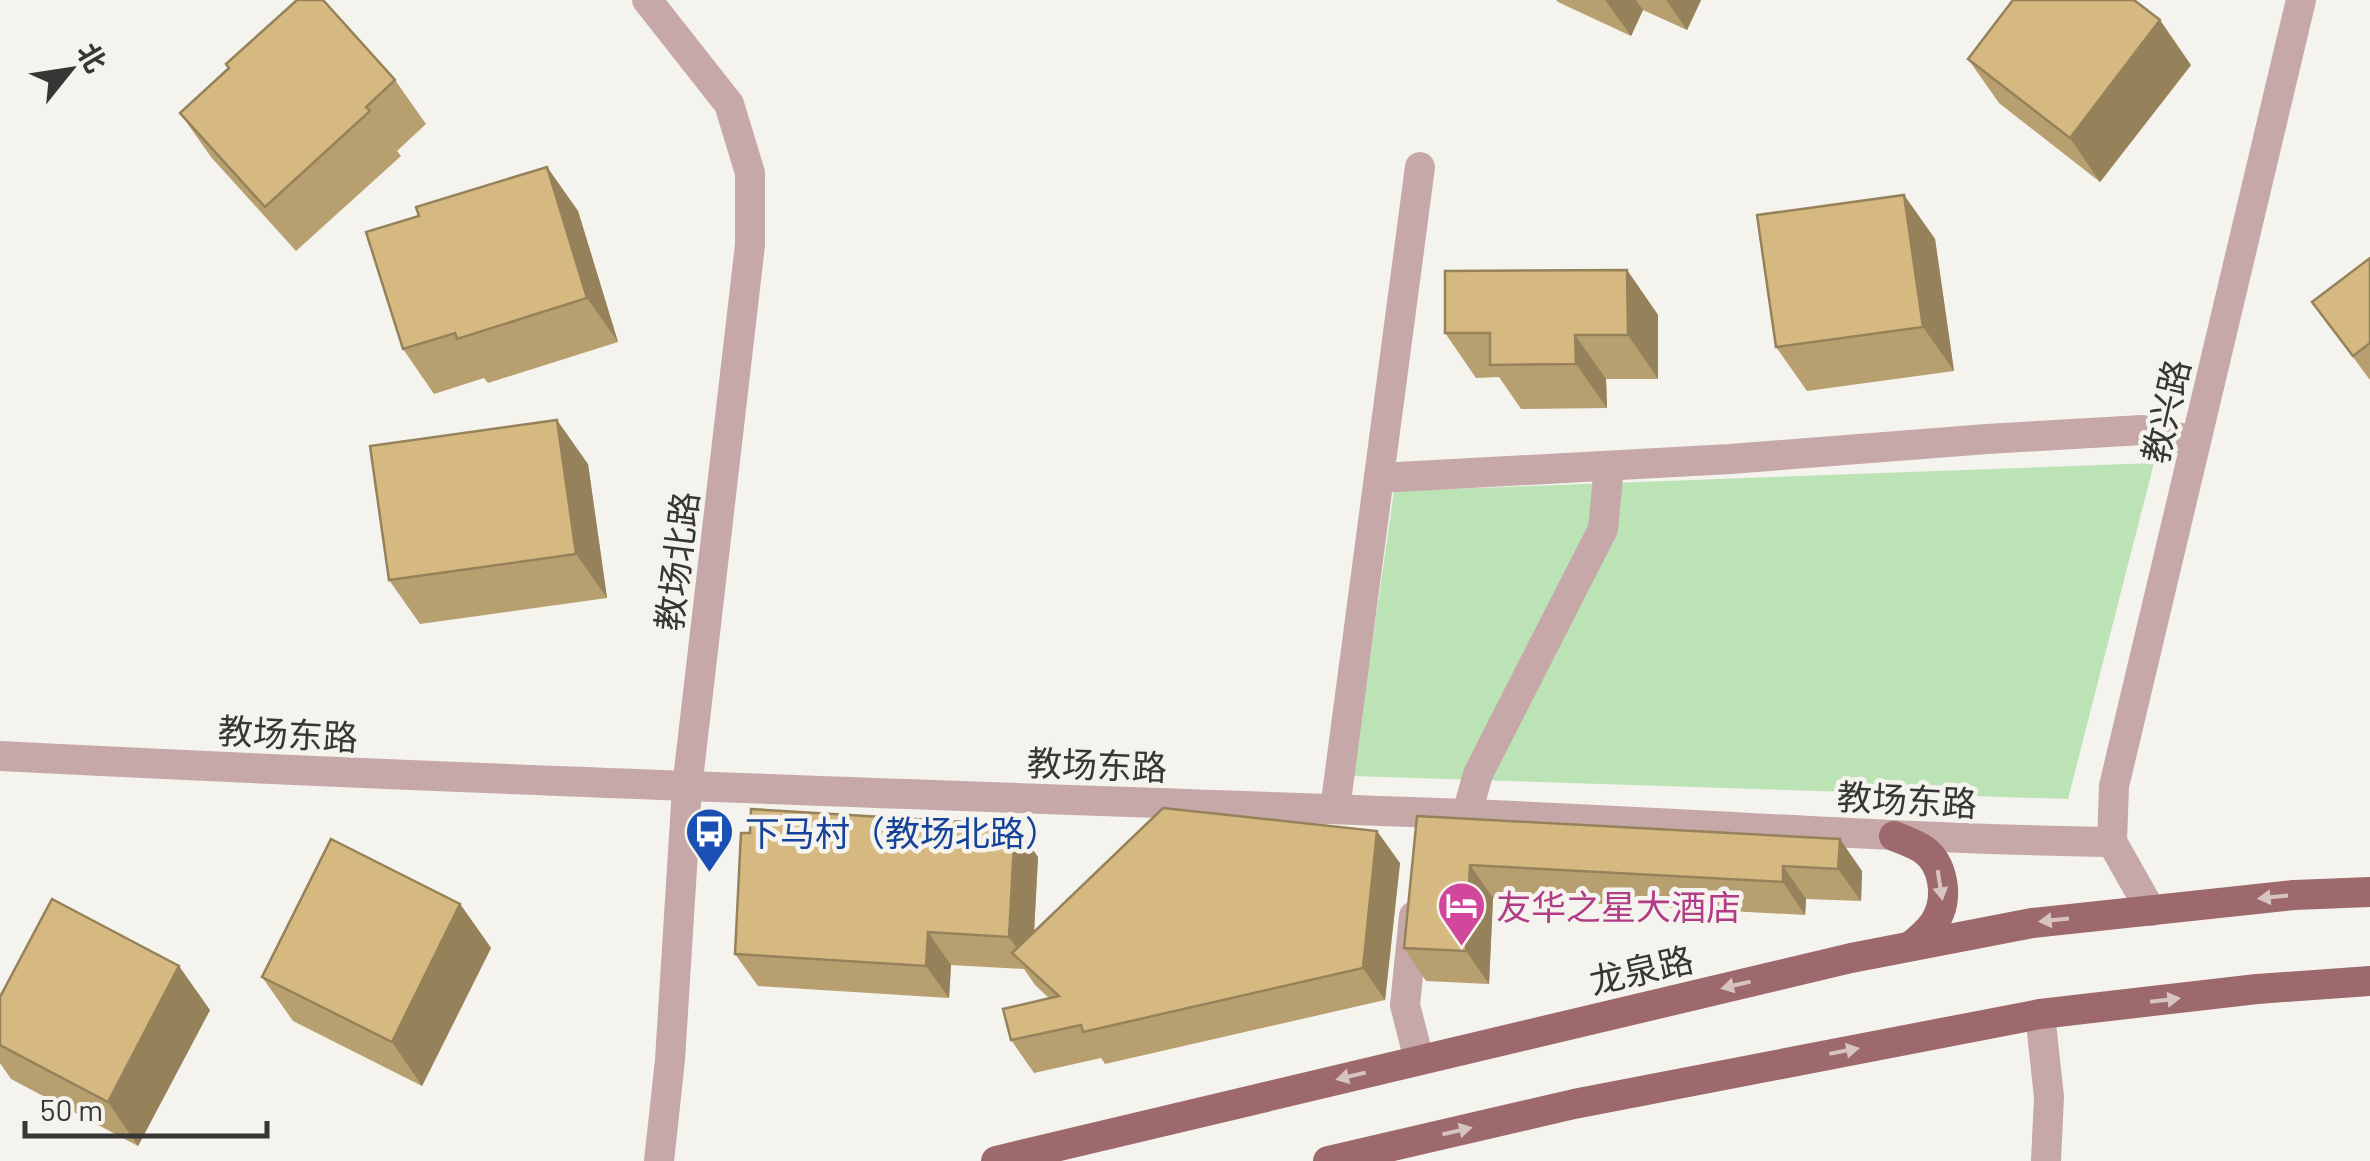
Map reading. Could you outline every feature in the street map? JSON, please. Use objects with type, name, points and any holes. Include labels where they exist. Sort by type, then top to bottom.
[{"type":"main road","points":[[1894,836],[1924,849],[1941,875],[1944,890],[1932,928],[1911,946]]},
{"type":"main road","name":"龙泉路","points":[[996,1161],[1911,946],[2032,922],[2294,895],[2370,892]]},
{"type":"main road","points":[[1328,1161],[1574,1104],[2040,1014],[2256,989],[2370,982]]},
{"type":"street","name":"教场北路","points":[[647,0],[729,104],[750,174],[750,245],[688,788],[670,1060],[659,1161]]},
{"type":"street","name":"教兴路","points":[[2112,842],[2114,786],[2301,0]]},
{"type":"street","points":[[1335,810],[1420,166]]},
{"type":"street","points":[[1379,478],[2142,430],[2196,442]]},
{"type":"street","points":[[1467,814],[1478,774],[1603,529],[1609,466]]},
{"type":"street","name":"教场东路","points":[[0,756],[688,788],[1335,810],[1424,822],[1467,814],[1894,836],[2112,842]]},
{"type":"street","points":[[2112,842],[2151,910]]},
{"type":"street","points":[[1416,890],[1405,1005],[1419,1060]]},
{"type":"street","points":[[2040,1014],[2049,1097],[2046,1161]]},
{"type":"green space","points":[[2154,463],[2068,799],[1353,776],[1394,491]]},
{"type":"building","points":[[297,0],[323,0],[395,80],[366,107],[370,111],[265,207],[180,113],[229,68],[226,64]]},
{"type":"building","points":[[2013,0],[2134,0],[2160,20],[2070,138],[1968,59]]},
{"type":"building","points":[[547,167],[587,298],[457,339],[455,333],[403,349],[366,232],[419,216],[416,207]]},
{"type":"building","points":[[1904,195],[1923,327],[1776,347],[1757,215]]},
{"type":"building","points":[[2370,258],[2370,343],[2353,356],[2312,302]]},
{"type":"building","points":[[1627,270],[1628,335],[1575,335],[1576,364],[1490,365],[1490,333],[1445,333],[1445,271]]},
{"type":"building","points":[[557,420],[576,554],[389,580],[370,446]]},
{"type":"building","points":[[1163,808],[1377,831],[1363,968],[1083,1032],[1081,1025],[1011,1040],[1003,1009],[1059,996],[1012,953]]},
{"type":"building","points":[[751,809],[1015,825],[1009,937],[928,932],[926,966],[735,954],[741,833],[750,833]]},
{"type":"building","points":[[1417,816],[1840,839],[1838,869],[1783,866],[1783,882],[1470,865],[1466,951],[1404,948]]},
{"type":"building","points":[[331,839],[460,904],[392,1042],[262,977]]},
{"type":"building","points":[[52,899],[179,966],[108,1102],[0,1045],[0,997]]},
{"type":"place","name":"下马村（教场北路）","points":[[710,874]]},
{"type":"place","name":"友华之星大酒店","points":[[1461,948]]}]
